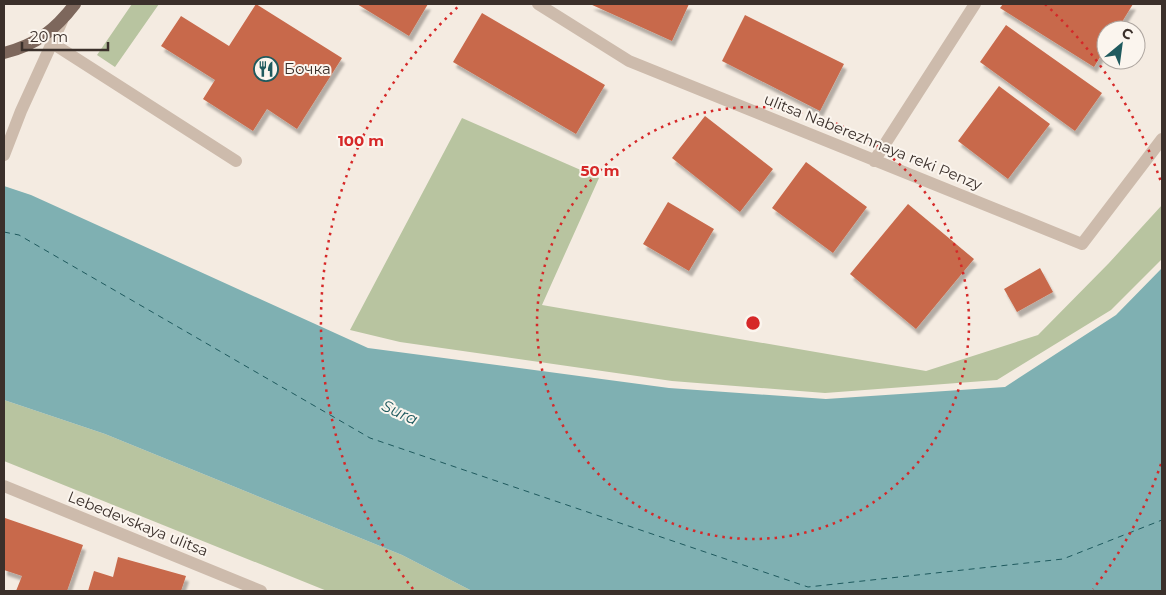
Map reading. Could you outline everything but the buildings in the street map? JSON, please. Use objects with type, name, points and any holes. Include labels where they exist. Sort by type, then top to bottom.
[{"type":"main road","points":[[4,53],[14,51],[39,40],[62,21],[75,4]]},
{"type":"street","name":"ulitsa Naberezhnaya reki Penzy","points":[[538,4],[629,61],[1082,244],[1162,139]]},
{"type":"street","points":[[874,161],[976,4]]},
{"type":"street","points":[[4,155],[21,111],[62,21]]},
{"type":"street","points":[[52,43],[236,161]]},
{"type":"street","name":"Lebedevskaya ulitsa","points":[[4,486],[261,591]]},
{"type":"green space","points":[[132,4],[159,4],[115,67],[97,55]]},
{"type":"green space","points":[[462,118],[599,178],[542,305],[926,371],[1038,335],[1109,263],[1162,205],[1162,259],[1111,310],[997,380],[825,393],[672,381],[400,342],[350,330]]},
{"type":"green space","points":[[4,400],[105,434],[402,555],[472,591],[327,591],[4,461]]},
{"type":"water","name":"Sura","points":[[4,186],[31,195],[368,348],[669,388],[826,399],[1005,387],[1116,315],[1162,268],[1162,591],[472,591],[402,555],[105,434],[4,400]]},
{"type":"ferry route","points":[[4,232],[19,235],[370,438],[808,587],[1063,559],[1162,520]]},
{"type":"place","name":"Бочка","points":[[266,69]]}]
